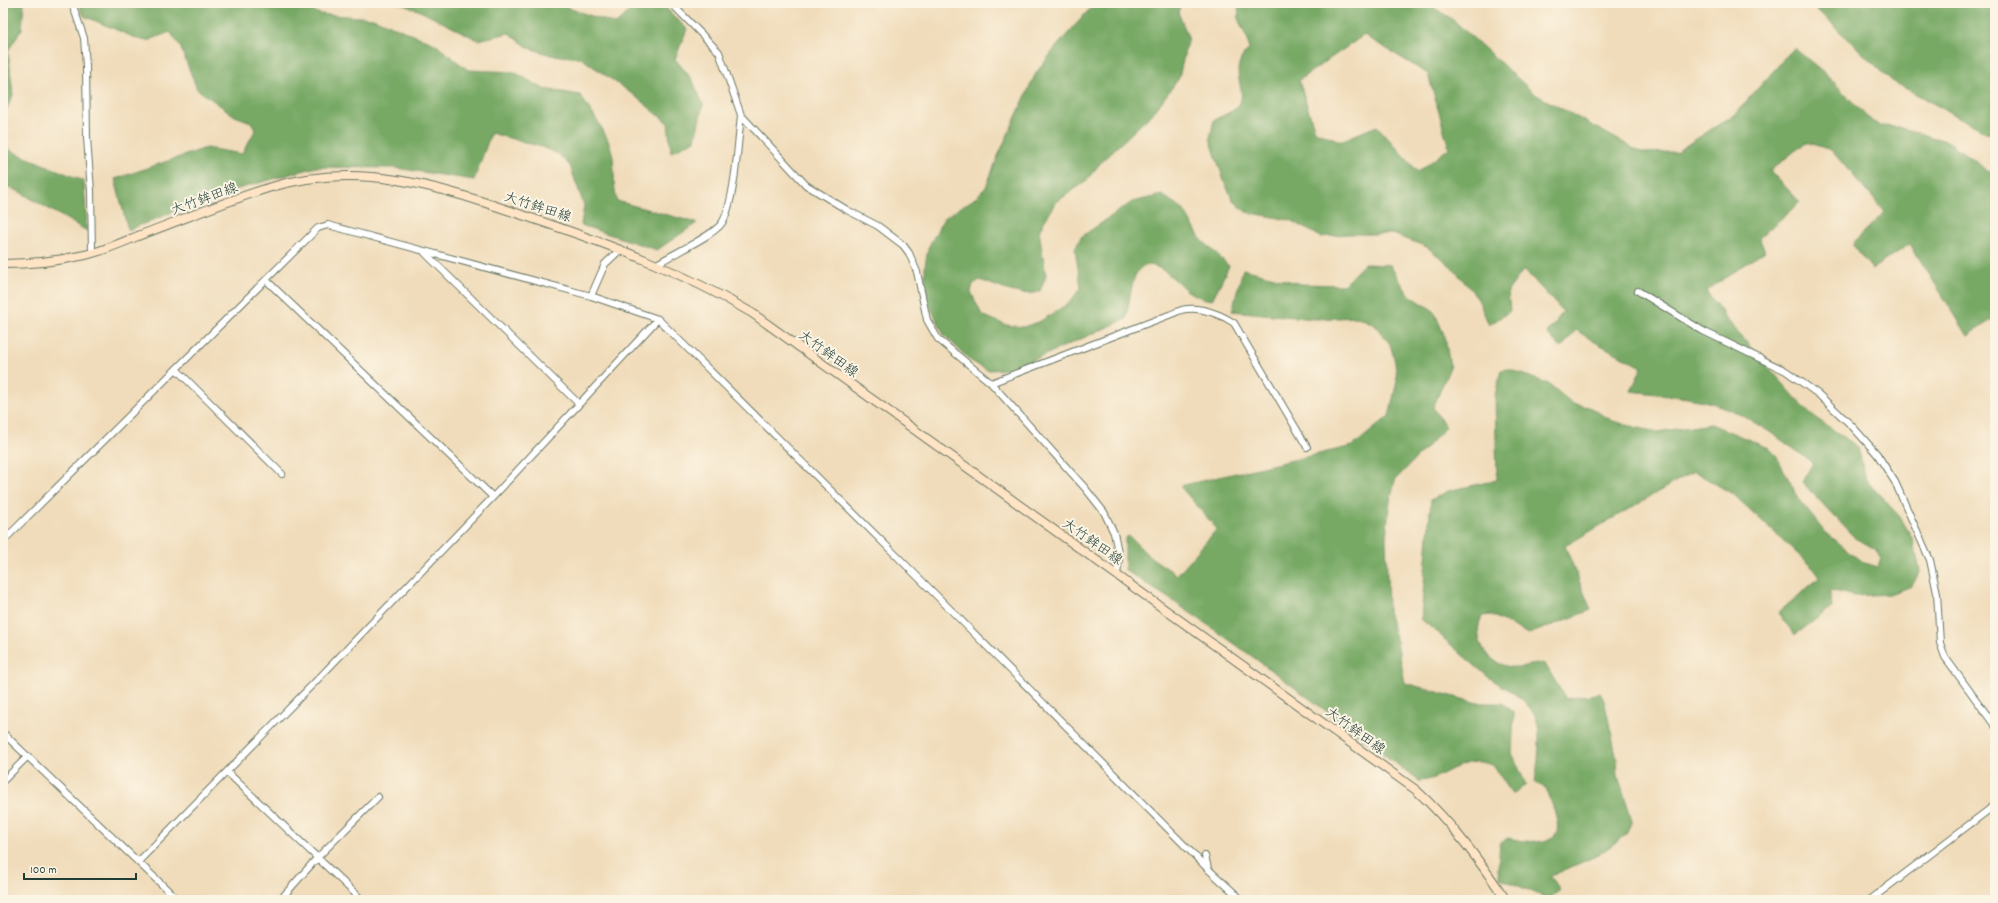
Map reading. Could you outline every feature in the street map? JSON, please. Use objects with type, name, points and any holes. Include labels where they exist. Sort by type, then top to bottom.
[{"type":"main road","name":"大竹鉾田線","points":[[3,264],[30,264],[92,253],[268,188],[322,178],[350,177],[404,180],[436,187],[621,249],[683,275],[752,313],[1416,790],[1450,822],[1476,855],[1506,900]]},
{"type":"street","points":[[72,3],[84,38],[87,138],[92,191],[92,253]]},
{"type":"street","points":[[672,3],[719,52],[731,92],[741,115],[806,185],[847,210],[878,226],[903,245],[910,254],[915,267],[924,311],[934,333],[950,350],[991,383],[1086,488],[1104,512],[1114,533],[1117,547],[1119,558],[1117,575]]},
{"type":"street","points":[[657,264],[708,234],[721,224],[726,211],[734,178],[741,115]]},
{"type":"street","points":[[3,541],[177,370],[318,228],[328,225],[591,296],[658,319],[926,585],[1208,869],[1242,900]]},
{"type":"street","points":[[591,296],[606,264],[621,249]]},
{"type":"street","points":[[424,252],[579,404]]},
{"type":"street","points":[[266,280],[493,496]]},
{"type":"street","points":[[1638,291],[1703,331],[1786,371],[1818,394],[1852,426],[1877,454],[1895,482],[1930,560],[1937,593],[1940,643],[1946,657],[1995,726]]},
{"type":"street","points":[[991,383],[1176,312],[1188,308],[1197,309],[1227,318],[1234,323],[1307,446]]},
{"type":"street","points":[[138,862],[227,772],[493,496],[658,319]]},
{"type":"street","points":[[177,370],[282,474]]},
{"type":"street","points":[[3,732],[178,900]]},
{"type":"street","points":[[3,781],[28,756]]},
{"type":"street","points":[[227,772],[362,900]]},
{"type":"street","points":[[280,900],[318,857],[378,797]]},
{"type":"street","points":[[1870,900],[1995,805]]},
{"type":"street","points":[[1205,856],[1208,869]]},
{"type":"green space","points":[[3,3],[24,3],[22,29],[8,51],[13,95],[3,117]]},
{"type":"green space","points":[[80,3],[297,3],[320,14],[373,18],[435,44],[468,70],[514,72],[544,89],[580,95],[600,125],[611,149],[614,164],[617,201],[697,223],[657,250],[581,225],[584,205],[570,166],[558,154],[542,147],[491,133],[474,180],[396,168],[316,167],[216,195],[128,230],[115,179],[206,148],[242,154],[256,129],[251,122],[235,116],[197,89],[180,46],[170,32],[147,41],[138,39],[84,16],[80,8]]},
{"type":"green space","points":[[398,3],[560,3],[571,9],[616,24],[638,3],[661,3],[687,29],[675,59],[692,79],[703,104],[695,140],[671,152],[668,123],[635,96],[581,58],[551,55],[529,48],[509,33],[478,40],[418,10]]},
{"type":"green space","points":[[1095,3],[1182,3],[1178,12],[1188,37],[1179,78],[1154,112],[1102,161],[1085,182],[1055,203],[1039,231],[1046,276],[1040,291],[1025,294],[1017,293],[980,280],[973,284],[971,292],[982,315],[1006,325],[1023,327],[1039,322],[1069,303],[1081,288],[1075,248],[1081,237],[1132,202],[1162,195],[1183,209],[1200,238],[1229,266],[1212,300],[1201,298],[1189,292],[1169,275],[1154,266],[1147,265],[1141,267],[1136,274],[1133,283],[1126,319],[1013,369],[987,370],[971,361],[944,335],[928,302],[925,284],[925,266],[928,248],[944,218],[974,199],[986,187],[998,156],[1036,73],[1056,47]]},
{"type":"green space","points":[[1238,3],[1428,4],[1452,19],[1535,94],[1642,153],[1676,152],[1735,114],[1794,48],[1826,74],[1867,117],[1880,126],[1898,127],[1949,142],[1987,170],[1995,172],[1995,317],[1968,336],[1910,244],[1872,269],[1852,244],[1885,212],[1831,150],[1806,142],[1770,171],[1800,202],[1759,238],[1765,251],[1706,291],[1732,326],[1810,414],[1858,447],[1866,480],[1900,517],[1913,539],[1920,571],[1912,586],[1889,594],[1854,596],[1830,590],[1832,607],[1795,635],[1778,613],[1819,578],[1815,570],[1734,495],[1694,471],[1565,546],[1591,610],[1529,634],[1491,615],[1482,616],[1479,624],[1480,641],[1483,649],[1495,661],[1502,665],[1511,667],[1545,664],[1566,699],[1600,693],[1604,700],[1617,759],[1618,776],[1632,820],[1626,835],[1598,855],[1551,876],[1560,890],[1549,899],[1500,878],[1498,869],[1500,843],[1508,838],[1522,841],[1540,842],[1548,840],[1554,836],[1557,830],[1556,817],[1546,788],[1535,783],[1539,730],[1535,716],[1520,697],[1486,675],[1421,619],[1431,500],[1448,491],[1497,480],[1495,395],[1501,370],[1509,369],[1549,384],[1573,404],[1589,407],[1613,421],[1630,426],[1657,432],[1711,424],[1769,448],[1776,455],[1800,501],[1823,530],[1862,562],[1878,567],[1881,558],[1877,550],[1854,537],[1802,482],[1813,463],[1775,435],[1734,412],[1704,401],[1631,391],[1642,367],[1593,341],[1576,330],[1561,348],[1547,333],[1563,312],[1524,269],[1508,291],[1510,311],[1489,325],[1477,297],[1451,266],[1427,247],[1393,234],[1347,234],[1321,237],[1290,220],[1246,212],[1233,200],[1225,184],[1210,138],[1214,120],[1233,110],[1238,106],[1241,100],[1238,73],[1239,65],[1242,57],[1249,49],[1248,40],[1239,21]],"holes":[[[1364,35],[1428,74],[1449,148],[1418,172],[1377,126],[1340,141],[1315,131],[1299,80]]]},
{"type":"green space","points":[[1814,3],[1995,3],[1995,137],[1892,81],[1814,7]]},
{"type":"green space","points":[[3,142],[11,151],[84,181],[87,231],[18,191],[3,185]]},
{"type":"green space","points":[[1364,264],[1390,265],[1408,294],[1434,311],[1445,337],[1450,367],[1433,408],[1446,427],[1395,480],[1389,506],[1386,538],[1388,611],[1397,642],[1405,683],[1477,703],[1503,703],[1514,713],[1512,753],[1526,785],[1512,794],[1493,765],[1479,762],[1460,765],[1433,778],[1419,781],[1238,646],[1163,594],[1125,570],[1125,538],[1129,536],[1149,556],[1177,575],[1217,529],[1180,486],[1353,446],[1389,416],[1397,381],[1395,362],[1390,344],[1374,324],[1358,317],[1315,319],[1232,311],[1243,269],[1301,284],[1343,285]]}]
